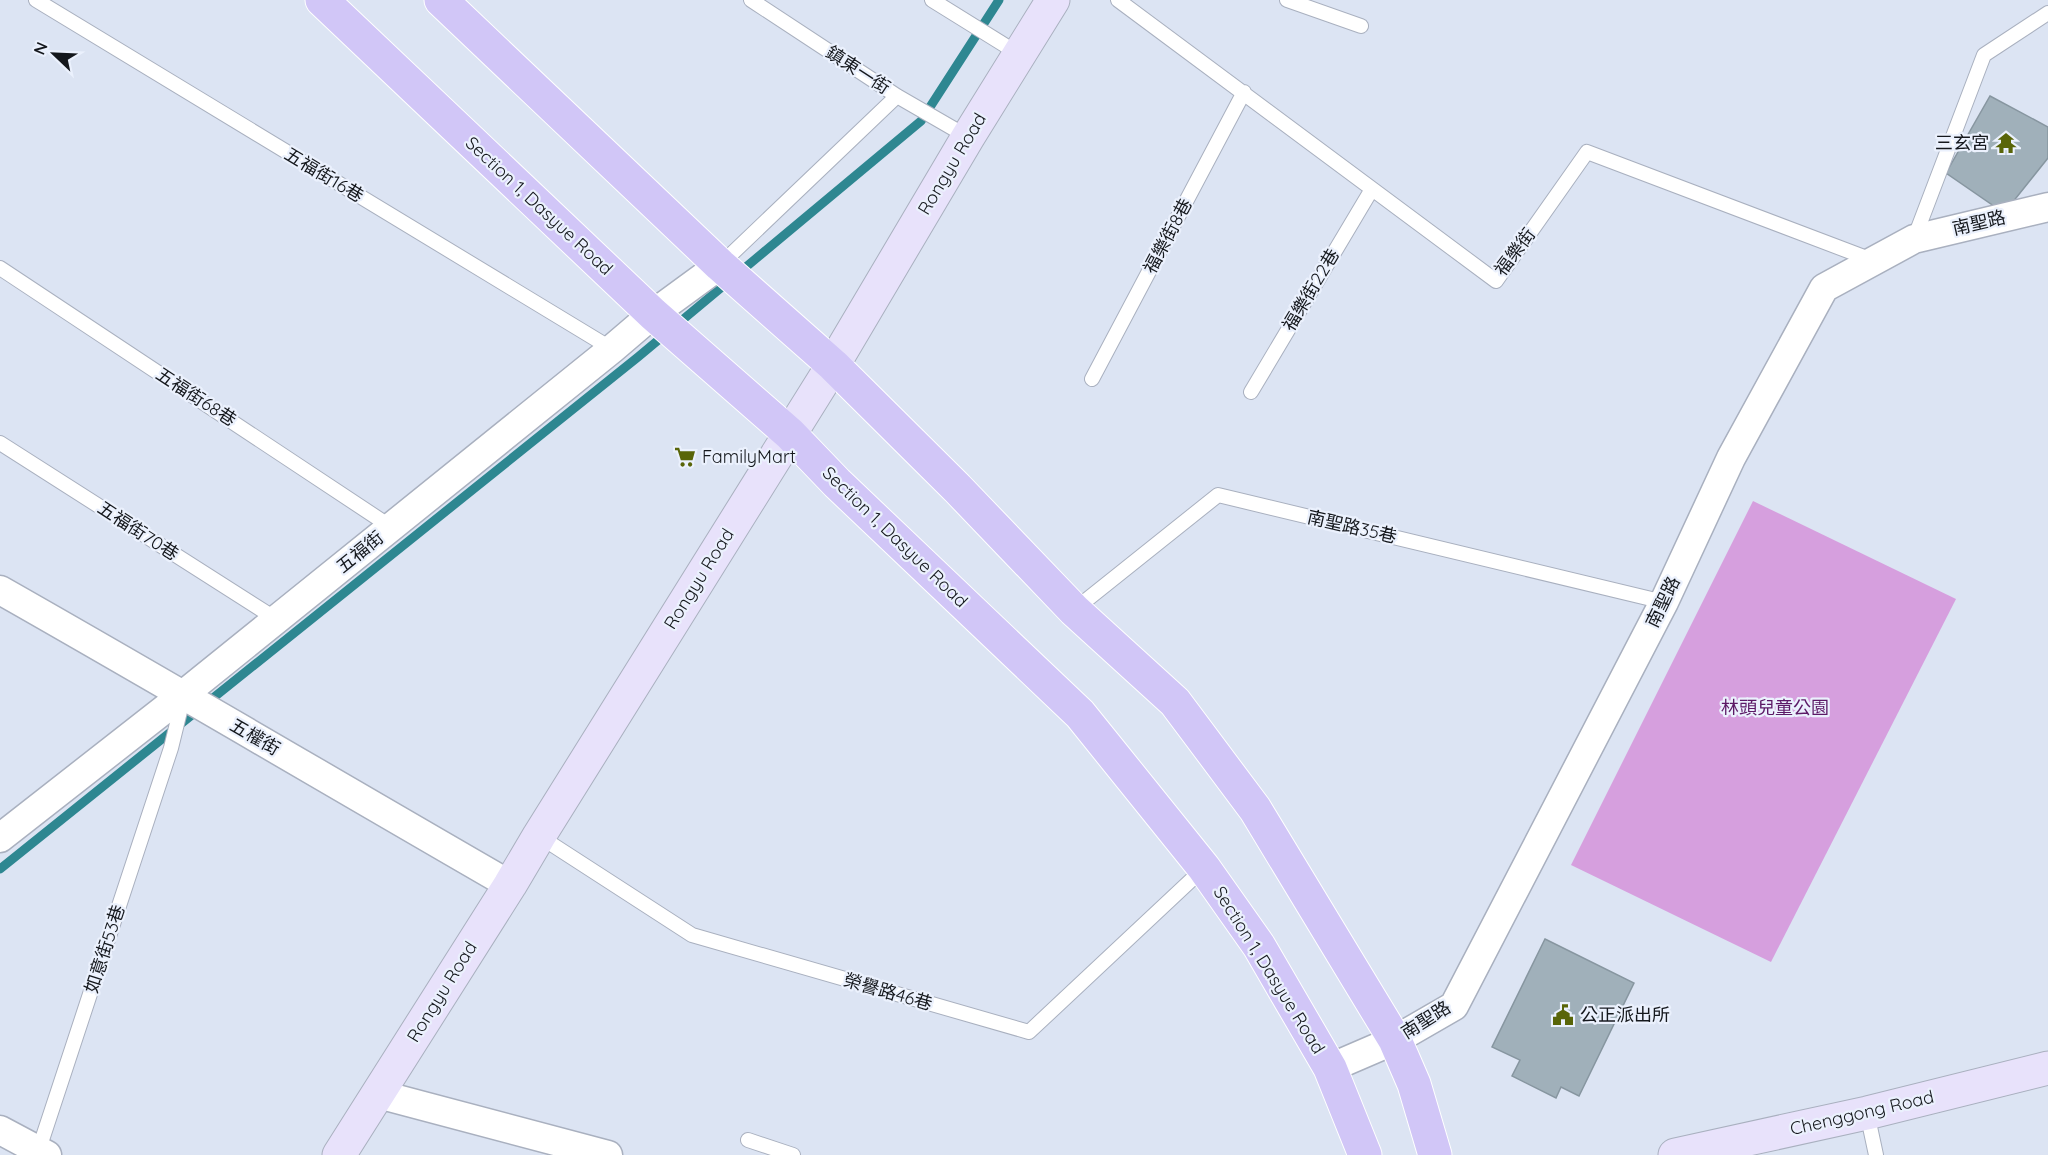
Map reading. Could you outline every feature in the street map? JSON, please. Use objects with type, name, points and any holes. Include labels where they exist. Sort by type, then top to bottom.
[{"type":"main road","name":"Section 1, Dasyue Road","points":[[322,0],[653,314],[790,434],[837,483],[1080,714],[1204,868],[1259,946],[1330,1068],[1365,1155]]},
{"type":"main road","points":[[441,0],[720,265],[833,365],[949,480],[1074,610],[1175,702],[1255,809],[1395,1040],[1414,1084],[1435,1155]]},
{"type":"street","name":"Rongyu Road","points":[[339,1155],[510,885],[538,836],[833,365],[968,137],[1053,0]]},
{"type":"street","name":"南聖路","points":[[1330,1068],[1395,1040],[1454,1006],[1664,602],[1731,458],[1824,288],[1914,239],[2048,207]]},
{"type":"street","name":"五福街","points":[[0,838],[184,694],[653,314],[720,265]]},
{"type":"street","name":"五權街","points":[[0,590],[184,694],[235,726],[510,885]]},
{"type":"street","name":"Chenggong Road","points":[[1675,1155],[1867,1113],[2048,1068]]},
{"type":"street","points":[[378,1094],[608,1155]]},
{"type":"street","points":[[0,1130],[41,1153]]},
{"type":"lane","name":"五福街16巷","points":[[36,0],[612,349]]},
{"type":"lane","name":"鎮東一街","points":[[750,0],[897,96],[968,137]]},
{"type":"lane","points":[[932,0],[1019,54]]},
{"type":"lane","name":"福樂街","points":[[1118,0],[1496,281],[1587,152],[1874,261]]},
{"type":"lane","points":[[1287,0],[1361,26]]},
{"type":"lane","points":[[1914,239],[1984,56],[2048,13]]},
{"type":"lane","name":"福樂街8巷","points":[[1092,379],[1244,92]]},
{"type":"lane","points":[[720,265],[897,96]]},
{"type":"lane","name":"福樂街22巷","points":[[1251,392],[1372,189]]},
{"type":"lane","name":"五福街68巷","points":[[0,268],[391,526]]},
{"type":"lane","name":"五福街70巷","points":[[0,442],[276,619]]},
{"type":"lane","name":"南聖路35巷","points":[[1074,610],[1218,495],[1664,602]]},
{"type":"lane","name":"如意街53巷","points":[[41,1153],[171,748],[184,694]]},
{"type":"lane","name":"榮譽路46巷","points":[[538,836],[692,935],[1029,1032],[1204,868]]},
{"type":"lane","points":[[1867,1113],[1876,1155]]},
{"type":"lane","points":[[748,1140],[793,1155]]},
{"type":"green space","name":"林頭兒童公園","points":[[1753,501],[1956,599],[1771,962],[1571,865]]},
{"type":"building","name":"三玄宮","points":[[1990,96],[2048,127],[2048,158],[2004,213],[1946,173]]},
{"type":"building","name":"公正派出所","points":[[1545,939],[1634,983],[1579,1096],[1561,1087],[1556,1098],[1512,1076],[1520,1060],[1492,1047]]},
{"type":"waterway","points":[[0,869],[638,357],[921,121],[999,0]]},
{"type":"place","name":"三玄宮","points":[[2006,143]]},
{"type":"place","name":"FamilyMart","points":[[685,457]]},
{"type":"place","name":"公正派出所","points":[[1563,1015]]}]
